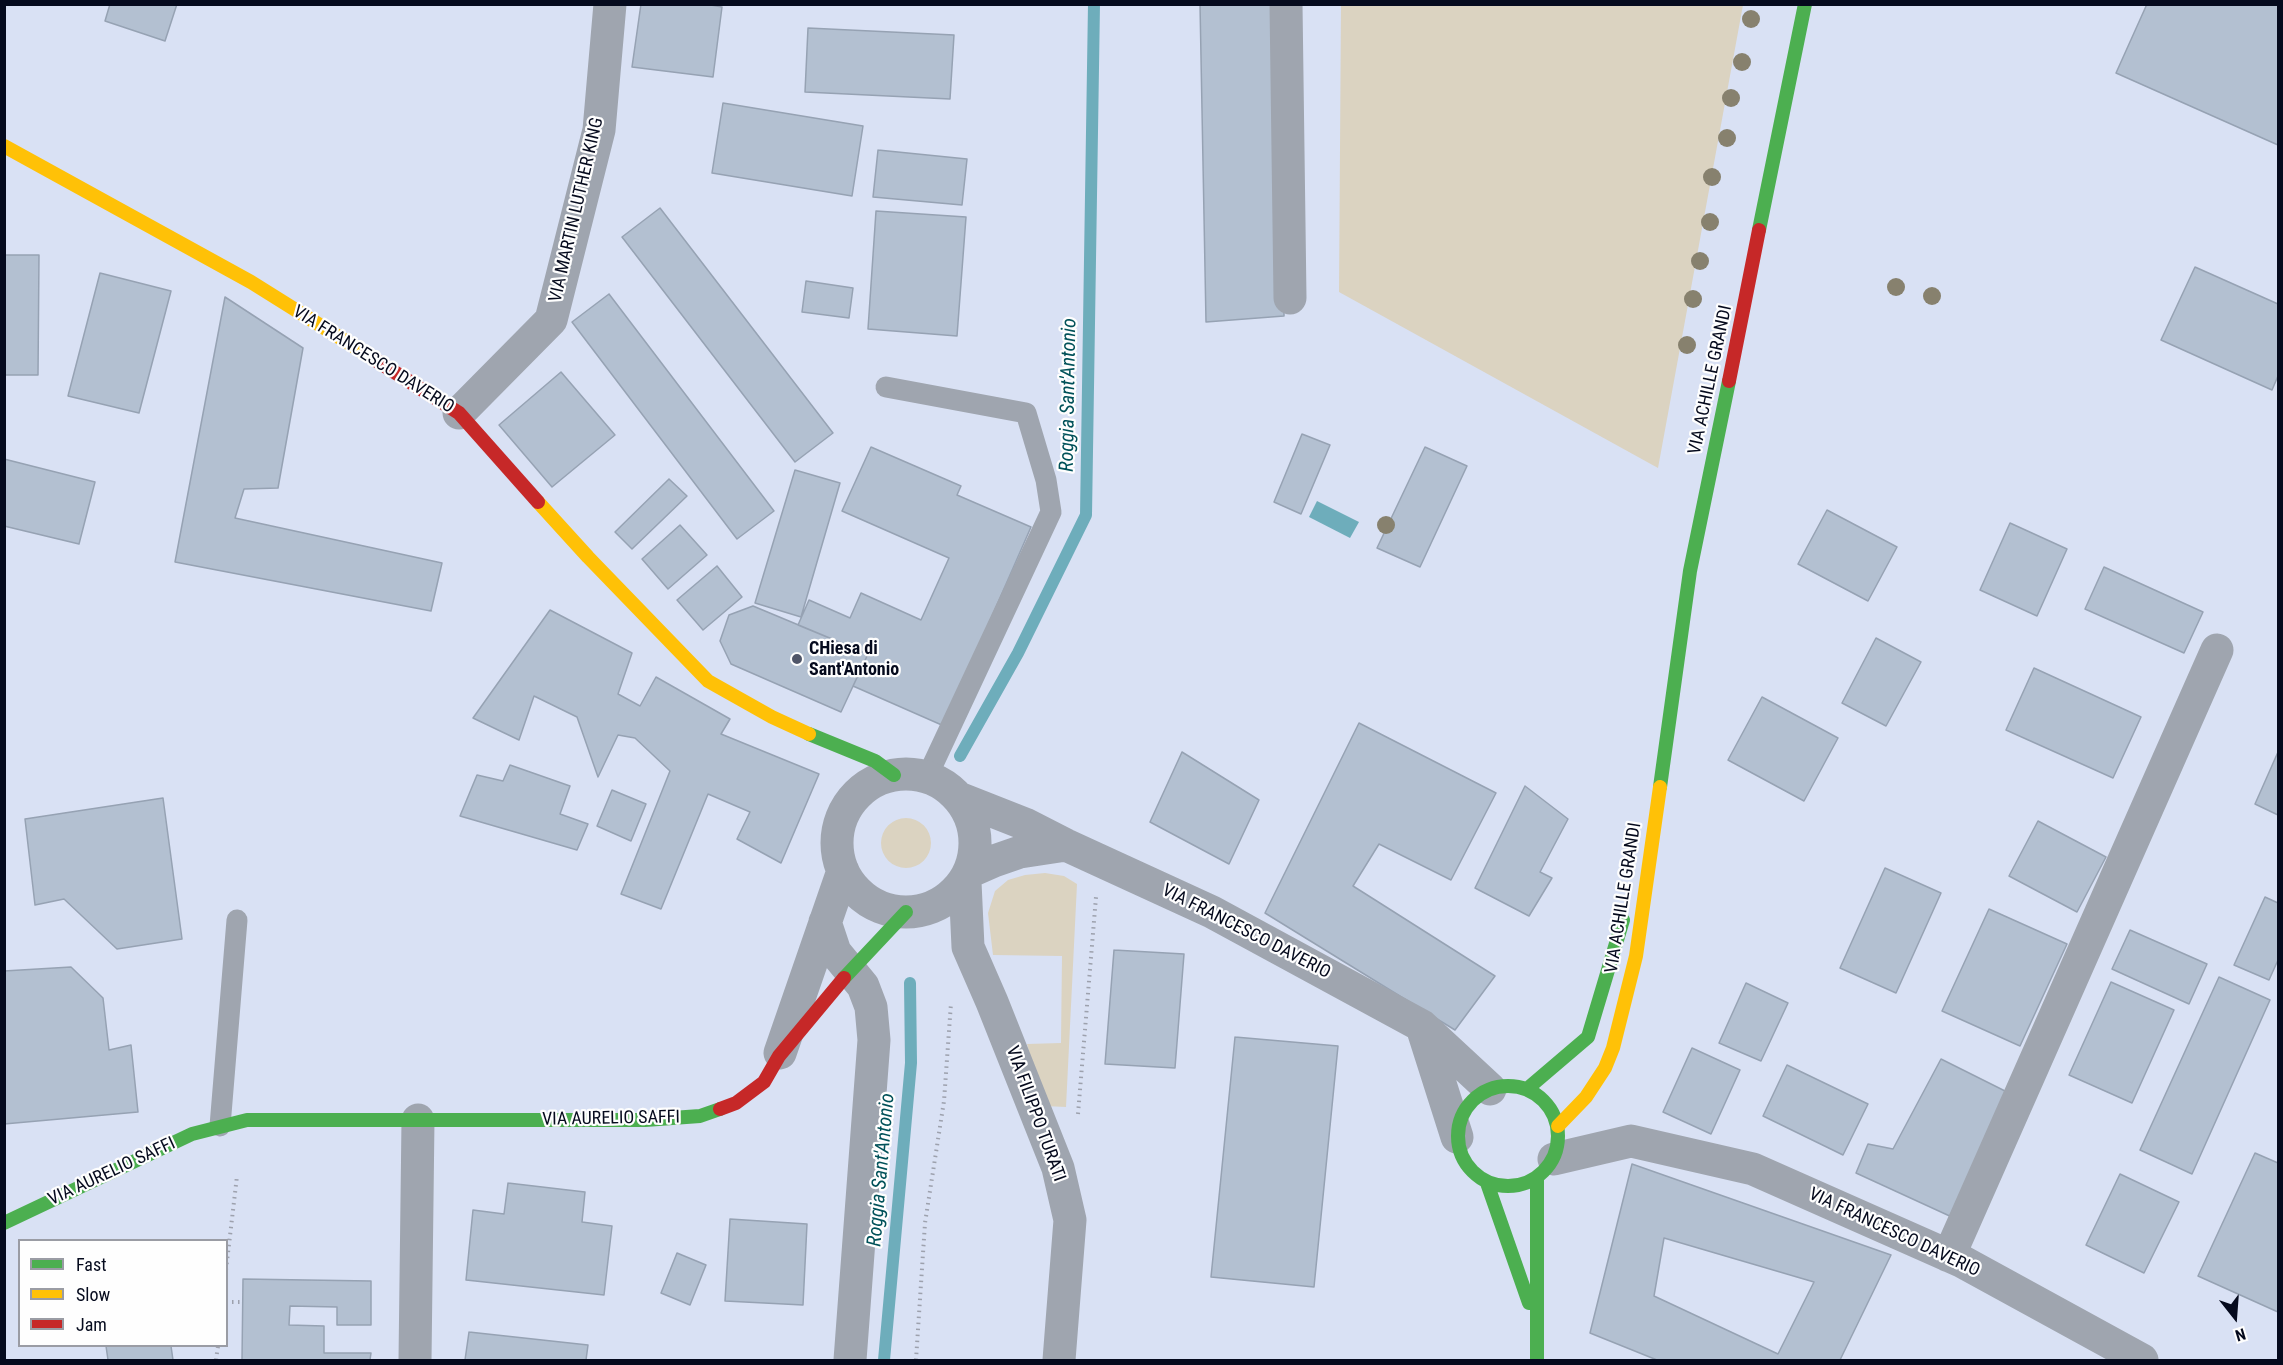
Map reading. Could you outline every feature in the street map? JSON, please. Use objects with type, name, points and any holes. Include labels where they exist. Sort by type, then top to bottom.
[{"type":"main road","name":"VIA ACHILLE GRANDI","points":[[1558,1126],[1586,1097],[1605,1068],[1613,1048],[1636,956],[1690,572],[1805,4]]},
{"type":"main road","name":"VIA FRANCESCO DAVERIO","points":[[4,146],[251,282],[459,413],[588,557],[708,681],[772,717],[875,761],[894,775]]},
{"type":"main road","name":"VIA ACHILLE GRANDI","points":[[1634,877],[1662,764]]},
{"type":"main road","name":"VIA AURELIO SAFFI","points":[[4,1223],[192,1134],[247,1120],[645,1120],[700,1116],[736,1103],[764,1082],[779,1056],[849,971],[914,911]]},
{"type":"main road","name":"VIA ACHILLE GRANDI","points":[[1527,1089],[1588,1037],[1625,911]]},
{"type":"main road","points":[[1537,1360],[1545,1169],[1559,1141],[1556,1118],[1545,1101],[1527,1089],[1508,1086],[1490,1089],[1472,1101],[1462,1116],[1457,1137],[1459,1149],[1467,1167],[1487,1183],[1509,1187],[1545,1169]]},
{"type":"main road","points":[[1487,1183],[1537,1327]]},
{"type":"street","name":"VIA MARTIN LUTHER KING","points":[[459,413],[551,320],[599,130],[610,4]]},
{"type":"street","points":[[1286,4],[1290,298]]},
{"type":"street","points":[[1949,1256],[2217,650]]},
{"type":"street","points":[[833,745],[851,777],[854,797]]},
{"type":"street","points":[[910,774],[927,777],[944,785],[959,798],[969,815],[975,834],[975,853],[967,877],[954,895],[914,911],[886,909],[868,900],[854,887],[843,871],[837,852],[838,833],[844,813],[854,797],[873,783],[894,775],[910,774]]},
{"type":"street","name":"VIA FRANCESCO DAVERIO","points":[[959,798],[1025,824],[1212,912],[1422,1026],[1490,1089]]},
{"type":"street","points":[[967,877],[994,861],[1020,852],[1066,845]]},
{"type":"street","name":"VIA AURELIO SAFFI","points":[[779,1056],[843,871]]},
{"type":"street","name":"VIA FILIPPO TURATI","points":[[967,877],[968,948]]},
{"type":"street","name":"VIA FILIPPO TURATI","points":[[914,911],[945,923],[968,948],[1058,1168],[1070,1220],[1059,1360]]},
{"type":"street","points":[[825,922],[835,952],[863,986],[871,1007],[874,1041],[850,1360]]},
{"type":"street","points":[[1422,1026],[1457,1137]]},
{"type":"street","points":[[415,1360],[418,1120]]},
{"type":"street","name":"VIA FRANCESCO DAVERIO","points":[[1558,1126],[1631,1140],[1753,1169],[1949,1256],[2142,1360]]},
{"type":"street","name":"VIA FRANCESCO DAVERIO","points":[[1545,1169],[1631,1140]]},
{"type":"lane","points":[[886,387],[1026,413],[1046,480],[1051,513],[927,777]]},
{"type":"lane","points":[[220,1126],[237,920]]},
{"type":"path","points":[[1078,1115],[1099,860]]},
{"type":"path","points":[[916,1360],[925,1223],[944,1101],[952,999]]},
{"type":"path","points":[[228,1253],[237,1176]]},
{"type":"path","points":[[228,1302],[243,1302]]},
{"type":"shaded area","points":[[1341,5],[1743,5],[1658,468],[1339,292]]},
{"type":"shaded area","points":[[901,818],[911,818],[924,825],[931,838],[931,848],[924,861],[911,868],[901,868],[892,864],[885,857],[881,848],[881,838],[885,829],[892,822]]},
{"type":"shaded area","points":[[1045,873],[1064,876],[1077,884],[1066,1107],[1044,1106],[1027,1044],[1061,1043],[1062,956],[993,955],[988,913],[995,891],[1008,880]]},
{"type":"water","points":[[1317,501],[1359,522],[1350,538],[1309,517]]},
{"type":"building","points":[[110,4],[177,4],[165,41],[105,21]]},
{"type":"building","points":[[641,4],[705,4],[722,7],[713,77],[632,67]]},
{"type":"building","points":[[1200,4],[1282,4],[1284,316],[1206,322]]},
{"type":"building","points":[[2147,4],[2278,4],[2278,145],[2116,73]]},
{"type":"building","points":[[808,28],[954,35],[950,99],[805,92]]},
{"type":"building","points":[[723,103],[863,126],[852,196],[712,173]]},
{"type":"building","points":[[878,150],[967,159],[962,205],[873,197]]},
{"type":"building","points":[[660,208],[833,433],[795,462],[622,237]]},
{"type":"building","points":[[876,211],[966,217],[957,336],[868,329]]},
{"type":"building","points":[[4,255],[39,255],[38,375],[4,375]]},
{"type":"building","points":[[2195,267],[2278,304],[2278,376],[2272,390],[2161,340]]},
{"type":"building","points":[[100,273],[171,291],[139,413],[68,396]]},
{"type":"building","points":[[806,281],[853,288],[849,318],[802,312]]},
{"type":"building","points":[[609,294],[774,511],[737,539],[572,322]]},
{"type":"building","points":[[225,297],[303,348],[278,488],[244,489],[235,518],[442,563],[431,611],[175,562]]},
{"type":"building","points":[[561,372],[615,435],[552,487],[499,425]]},
{"type":"building","points":[[1302,434],[1330,445],[1301,514],[1274,502]]},
{"type":"building","points":[[871,447],[961,486],[957,495],[1031,527],[944,726],[853,686],[868,654],[798,625],[809,600],[850,618],[861,593],[921,620],[949,558],[842,511]]},
{"type":"building","points":[[1425,447],[1467,466],[1420,567],[1377,548]]},
{"type":"building","points":[[4,459],[95,482],[79,544],[4,526]]},
{"type":"building","points":[[795,470],[840,483],[801,617],[755,603]]},
{"type":"building","points":[[669,479],[687,496],[632,549],[615,532]]},
{"type":"building","points":[[1827,510],[1897,547],[1868,601],[1798,564]]},
{"type":"building","points":[[2010,523],[2067,549],[2037,616],[1980,590]]},
{"type":"building","points":[[680,525],[707,555],[668,589],[642,559]]},
{"type":"building","points":[[717,566],[742,597],[703,630],[677,600]]},
{"type":"building","points":[[2104,567],[2203,612],[2184,653],[2085,609]]},
{"type":"building","name":"CHiesa di Sant'Antonio","points":[[753,606],[868,654],[841,712],[731,664],[720,641],[729,615]]},
{"type":"building","points":[[550,610],[632,653],[618,694],[640,706],[656,677],[730,719],[721,734],[819,774],[781,863],[737,839],[750,812],[708,794],[661,909],[621,894],[670,771],[635,738],[618,735],[598,777],[577,717],[534,696],[519,740],[473,718]]},
{"type":"building","points":[[1876,638],[1921,662],[1886,726],[1842,703]]},
{"type":"building","points":[[2034,668],[2141,717],[2113,778],[2006,730]]},
{"type":"building","points":[[1762,697],[1838,738],[1804,801],[1728,760]]},
{"type":"building","points":[[1359,723],[1496,793],[1451,880],[1379,844],[1353,886],[1495,976],[1455,1030],[1265,913]]},
{"type":"building","points":[[1182,752],[1259,800],[1229,864],[1150,822]]},
{"type":"building","points":[[2278,752],[2278,815],[2255,804]]},
{"type":"building","points":[[510,765],[570,786],[560,814],[588,824],[577,850],[460,816],[477,775],[503,781]]},
{"type":"building","points":[[1525,786],[1568,819],[1540,872],[1552,878],[1529,916],[1475,888]]},
{"type":"building","points":[[612,790],[646,804],[631,841],[597,826]]},
{"type":"building","points":[[163,798],[182,939],[117,949],[64,899],[35,905],[25,819]]},
{"type":"building","points":[[2038,821],[2106,857],[2077,912],[2009,876]]},
{"type":"building","points":[[1885,868],[1941,893],[1896,993],[1840,968]]},
{"type":"building","points":[[2265,897],[2278,903],[2278,960],[2269,980],[2234,965]]},
{"type":"building","points":[[1989,909],[2067,944],[2020,1046],[1942,1011]]},
{"type":"building","points":[[2130,930],[2207,964],[2189,1004],[2112,969]]},
{"type":"building","points":[[1114,950],[1184,954],[1175,1068],[1105,1064]]},
{"type":"building","points":[[71,967],[103,998],[109,1050],[131,1045],[138,1112],[4,1124],[4,971]]},
{"type":"building","points":[[2219,977],[2270,1000],[2192,1174],[2140,1150]]},
{"type":"building","points":[[2111,982],[2174,1010],[2132,1103],[2069,1075]]},
{"type":"building","points":[[1746,983],[1788,1003],[1761,1061],[1719,1043]]},
{"type":"building","points":[[1235,1037],[1338,1046],[1314,1287],[1211,1277]]},
{"type":"building","points":[[1692,1048],[1740,1070],[1711,1134],[1663,1112]]},
{"type":"building","points":[[1941,1059],[2011,1094],[1954,1218],[1856,1173],[1868,1144],[1893,1149]]},
{"type":"building","points":[[1787,1065],[1868,1104],[1843,1155],[1763,1116]]},
{"type":"building","points":[[2255,1153],[2278,1163],[2278,1312],[2198,1276]]},
{"type":"building","points":[[1632,1164],[1891,1255],[1840,1360],[1657,1360],[1590,1333]],"holes":[[[1664,1238],[1814,1282],[1778,1354],[1654,1296]]]},
{"type":"building","points":[[2120,1174],[2179,1202],[2144,1273],[2086,1245]]},
{"type":"building","points":[[508,1183],[585,1192],[582,1222],[612,1226],[604,1295],[466,1280],[473,1210],[504,1214]]},
{"type":"building","points":[[730,1219],[807,1224],[803,1305],[725,1301]]},
{"type":"building","points":[[677,1253],[706,1265],[690,1305],[661,1293]]},
{"type":"building","points":[[243,1279],[371,1281],[371,1325],[337,1325],[337,1307],[290,1306],[289,1325],[324,1326],[324,1353],[371,1353],[370,1360],[242,1360]]},
{"type":"building","points":[[469,1332],[588,1345],[586,1360],[465,1360]]},
{"type":"building","points":[[106,1347],[171,1347],[173,1360],[108,1360]]},
{"type":"waterway","name":"Roggia Sant'Antonio","points":[[960,756],[1018,653],[1086,515],[1094,4]]},
{"type":"waterway","name":"Roggia Sant'Antonio","points":[[884,1360],[911,1063],[910,983]]},
{"type":"traffic: fast","points":[[1759,230],[1805,4]]},
{"type":"traffic: fast","points":[[1660,787],[1690,571],[1729,381]]},
{"type":"traffic: fast","points":[[809,734],[875,761],[894,775]]},
{"type":"traffic: fast","points":[[844,978],[906,912]]},
{"type":"traffic: fast","points":[[1527,1089],[1588,1037],[1623,920]]},
{"type":"traffic: fast","points":[[1508,1086],[1536,1094],[1550,1108],[1558,1136],[1550,1164],[1536,1178],[1508,1186],[1480,1178],[1466,1164],[1458,1136],[1466,1108],[1480,1094],[1508,1086]]},
{"type":"traffic: fast","points":[[4,1223],[192,1134],[247,1120],[645,1120],[700,1116],[720,1109]]},
{"type":"traffic: fast","points":[[1537,1179],[1537,1360]]},
{"type":"traffic: fast","points":[[1487,1183],[1529,1303]]},
{"type":"traffic: slow","points":[[4,146],[251,282],[366,354]]},
{"type":"traffic: slow","points":[[538,502],[708,681],[772,717],[809,734]]},
{"type":"traffic: slow","points":[[1558,1126],[1586,1097],[1605,1068],[1613,1048],[1636,956],[1660,787]]},
{"type":"traffic: jam","points":[[1729,381],[1759,230]]},
{"type":"traffic: jam","points":[[366,354],[459,413],[538,502]]},
{"type":"traffic: jam","points":[[720,1109],[736,1103],[764,1082],[779,1056],[844,978]]},
{"type":"place","name":"CHiesa di Sant'Antonio","points":[[797,659]]}]
